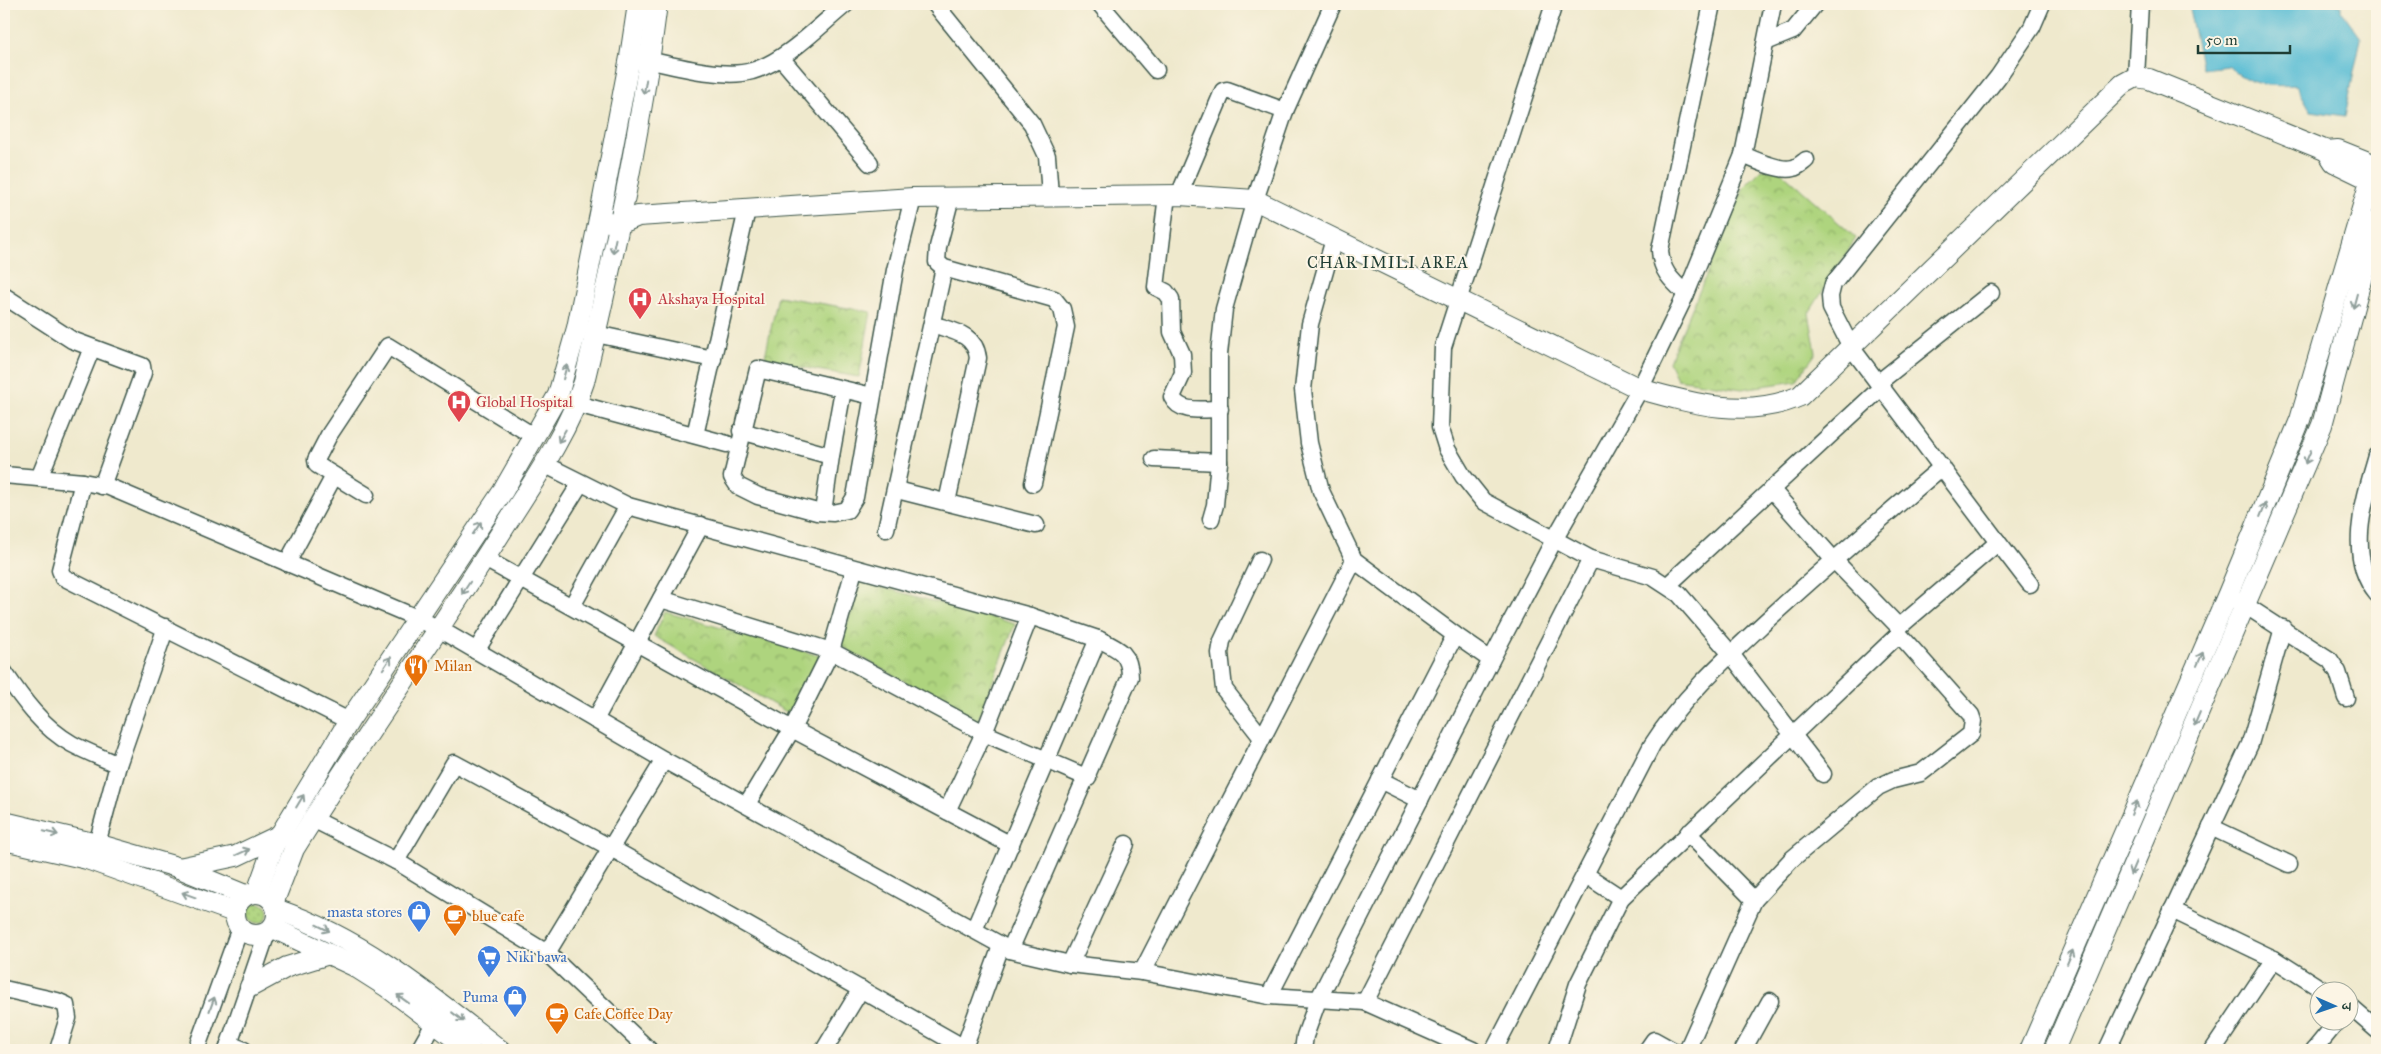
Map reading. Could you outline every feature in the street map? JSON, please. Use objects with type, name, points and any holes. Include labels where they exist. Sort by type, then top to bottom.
[{"type":"main road","points":[[265,910],[294,849],[485,559],[568,424],[577,404],[627,216],[640,59],[638,4]]},
{"type":"main road","points":[[4,840],[87,859],[237,920],[248,934],[257,935],[265,910],[280,835],[349,721],[503,491],[558,395],[577,328],[601,212],[640,59],[657,4]]},
{"type":"main road","points":[[601,212],[627,216],[951,197],[1173,195],[1255,200],[1640,389],[1690,404],[1744,409],[1769,407],[1800,396],[2123,84],[2136,77],[2149,79],[2327,151],[2338,150],[2374,172],[2356,263]]},
{"type":"main road","points":[[2054,1050],[2237,599],[2356,263],[2377,221]]},
{"type":"main road","points":[[2030,1050],[2237,599]]},
{"type":"main road","points":[[4,822],[97,844],[178,868],[265,910],[330,954],[370,976],[435,1022],[470,1050]]},
{"type":"main road","points":[[178,868],[236,856],[280,835]]},
{"type":"main road","points":[[237,920],[240,898],[265,910],[306,920],[374,955],[413,982],[500,1050]]},
{"type":"main road","points":[[250,987],[287,967],[330,954]]},
{"type":"main road","points":[[2056,990],[2076,999]]},
{"type":"street","points":[[640,59],[716,72],[751,72],[781,58],[846,4]]},
{"type":"street","points":[[935,4],[1032,124],[1047,156],[1050,196]]},
{"type":"street","points":[[1100,4],[1156,70]]},
{"type":"street","points":[[1210,519],[1215,505],[1219,462],[1219,354],[1224,310],[1255,200],[1284,110],[1333,4]]},
{"type":"street","points":[[1554,4],[1457,298],[1443,347],[1440,427],[1447,449],[1463,476],[1483,501],[1591,559],[1653,577],[1668,585],[1679,594],[1731,654],[1824,774]]},
{"type":"street","points":[[1686,294],[1668,278],[1661,262],[1660,250],[1712,4]]},
{"type":"street","points":[[1303,1050],[1305,1036],[1318,1000],[1491,660],[1554,540],[1640,389],[1686,294],[1743,155],[1773,4]]},
{"type":"street","points":[[1766,42],[1793,31],[1815,4]]},
{"type":"street","points":[[2030,584],[1851,347],[1831,308],[1830,296],[1833,284],[1998,77],[2032,27],[2042,4]]},
{"type":"street","points":[[2136,77],[2140,4]]},
{"type":"street","points":[[781,58],[870,163]]},
{"type":"street","points":[[1220,409],[1189,409],[1175,402],[1172,397],[1183,373],[1182,354],[1171,328],[1171,299],[1166,292],[1156,287],[1173,195],[1223,91],[1227,90],[1284,110]]},
{"type":"street","points":[[1743,155],[1767,164],[1789,169],[1806,160]]},
{"type":"street","points":[[951,197],[938,247],[937,262],[944,268],[1054,299],[1062,310],[1066,327],[1032,483]]},
{"type":"street","points":[[872,396],[758,368],[741,431],[732,477],[738,486],[758,496],[823,512],[833,513],[847,510],[855,497],[895,270],[914,198]]},
{"type":"street","points":[[695,435],[747,210]]},
{"type":"street","points":[[1334,239],[1310,324],[1303,390],[1310,443],[1322,491],[1354,560],[1455,636],[1491,660]]},
{"type":"street","points":[[886,529],[944,268]]},
{"type":"street","points":[[1668,585],[1772,489],[1880,385],[1991,293]]},
{"type":"street","points":[[4,296],[72,340],[142,366],[143,370],[102,486]]},
{"type":"street","points":[[932,324],[968,336],[977,349],[978,358],[947,502]]},
{"type":"street","points":[[596,334],[713,359]]},
{"type":"street","points":[[366,495],[317,465],[317,457],[388,346],[535,437]]},
{"type":"street","points":[[39,478],[92,348]]},
{"type":"street","points":[[823,512],[830,456],[843,390]]},
{"type":"street","points":[[577,404],[727,444]]},
{"type":"street","points":[[741,431],[830,456]]},
{"type":"street","points":[[2377,456],[2362,508],[2360,530],[2363,566],[2377,594]]},
{"type":"street","points":[[1154,459],[1219,462]]},
{"type":"street","points":[[396,860],[454,763],[611,848],[966,1049],[1005,948],[1088,778],[1130,677],[1130,663],[1123,653],[1098,639],[1030,616],[854,570],[701,525],[628,506],[580,484],[544,464]]},
{"type":"street","points":[[1494,1050],[1652,745],[1667,722],[1731,654],[1833,559],[1942,467]]},
{"type":"street","points":[[4,475],[83,482],[102,486],[417,618],[438,628],[664,760],[747,804],[1005,948],[1070,964],[1142,972],[1269,996],[1365,1002],[1473,1050]]},
{"type":"street","points":[[288,563],[334,476]]},
{"type":"street","points":[[83,482],[60,574],[349,721]]},
{"type":"street","points":[[476,651],[580,484]]},
{"type":"street","points":[[1687,1050],[1754,900],[1792,859],[1878,787],[1893,780],[1921,773],[1971,734],[1973,721],[1971,715],[1899,631],[1772,489]]},
{"type":"street","points":[[896,490],[1036,525]]},
{"type":"street","points":[[572,606],[628,506]]},
{"type":"street","points":[[595,720],[701,525]]},
{"type":"street","points":[[1557,1050],[1578,984],[1621,898],[1793,736],[1899,631],[1995,545],[1997,541]]},
{"type":"street","points":[[485,559],[792,729],[1011,845]]},
{"type":"street","points":[[1365,1002],[1591,559]]},
{"type":"street","points":[[1260,560],[1222,641],[1220,653],[1224,689],[1262,738]]},
{"type":"street","points":[[1142,972],[1354,560]]},
{"type":"street","points":[[747,804],[792,729],[831,652],[854,570]]},
{"type":"street","points":[[661,599],[831,652],[984,733],[1088,778]]},
{"type":"street","points":[[2237,599],[2330,660],[2338,672],[2346,698]]},
{"type":"street","points":[[947,811],[984,733],[1030,616]]},
{"type":"street","points":[[97,844],[118,765],[166,628]]},
{"type":"street","points":[[2107,1050],[2250,744],[2283,628]]},
{"type":"street","points":[[1269,996],[1455,636]]},
{"type":"street","points":[[974,930],[1048,761],[1098,639]]},
{"type":"street","points":[[4,672],[27,705],[47,724],[71,743],[118,765]]},
{"type":"street","points":[[547,953],[664,760]]},
{"type":"street","points":[[1380,780],[1420,800]]},
{"type":"street","points":[[313,819],[396,860],[547,953],[649,1050]]},
{"type":"street","points":[[2211,827],[2289,864]]},
{"type":"street","points":[[1688,833],[1754,900]]},
{"type":"street","points":[[1070,964],[1126,844]]},
{"type":"street","points":[[1586,875],[1621,898]]},
{"type":"street","points":[[233,1048],[250,987],[265,910]]},
{"type":"street","points":[[2172,910],[2274,959],[2310,982]]},
{"type":"street","points":[[196,1050],[237,920]]},
{"type":"street","points":[[2213,1050],[2274,959]]},
{"type":"street","points":[[4,989],[57,1001],[66,1005],[68,1018],[58,1050]]},
{"type":"street","points":[[824,1050],[861,989]]},
{"type":"street","points":[[1742,1050],[1770,1001]]},
{"type":"street","points":[[2358,1014],[2377,1030]]},
{"type":"street","points":[[419,1050],[435,1022]]},
{"type":"street","points":[[2314,1050],[2329,1032]]},
{"type":"street","points":[[1647,1050],[1654,1040],[1672,1050]]},
{"type":"green space","points":[[1762,169],[1778,169],[1856,238],[1809,313],[1816,353],[1796,381],[1742,389],[1677,379],[1669,362],[1744,187]]},
{"type":"green space","points":[[778,296],[871,312],[859,377],[764,361]]},
{"type":"green space","points":[[860,581],[1015,624],[977,722],[841,646]]},
{"type":"green space","points":[[665,612],[820,656],[790,714],[654,636]]},
{"type":"green space","points":[[258,903],[265,906],[268,913],[265,920],[258,923],[251,920],[248,913],[251,906]]},
{"type":"water","points":[[2188,4],[2341,4],[2341,10],[2361,38],[2345,116],[2311,111],[2296,85],[2277,86],[2252,81],[2228,66],[2202,69]]},
{"type":"place","name":"Akshaya Hospital","points":[[640,320]]},
{"type":"place","name":"Global Hospital","points":[[459,423]]},
{"type":"place","name":"Milan","points":[[416,687]]},
{"type":"place","name":"masta stores","points":[[419,933]]},
{"type":"place","name":"blue cafe","points":[[455,937]]},
{"type":"place","name":"Niki bawa","points":[[489,978]]},
{"type":"place","name":"Puma","points":[[515,1018]]},
{"type":"place","name":"Cafe Coffee Day","points":[[557,1035]]},
{"type":"district","name":"CHAR IMILI AREA","points":[[1388,262]]}]
